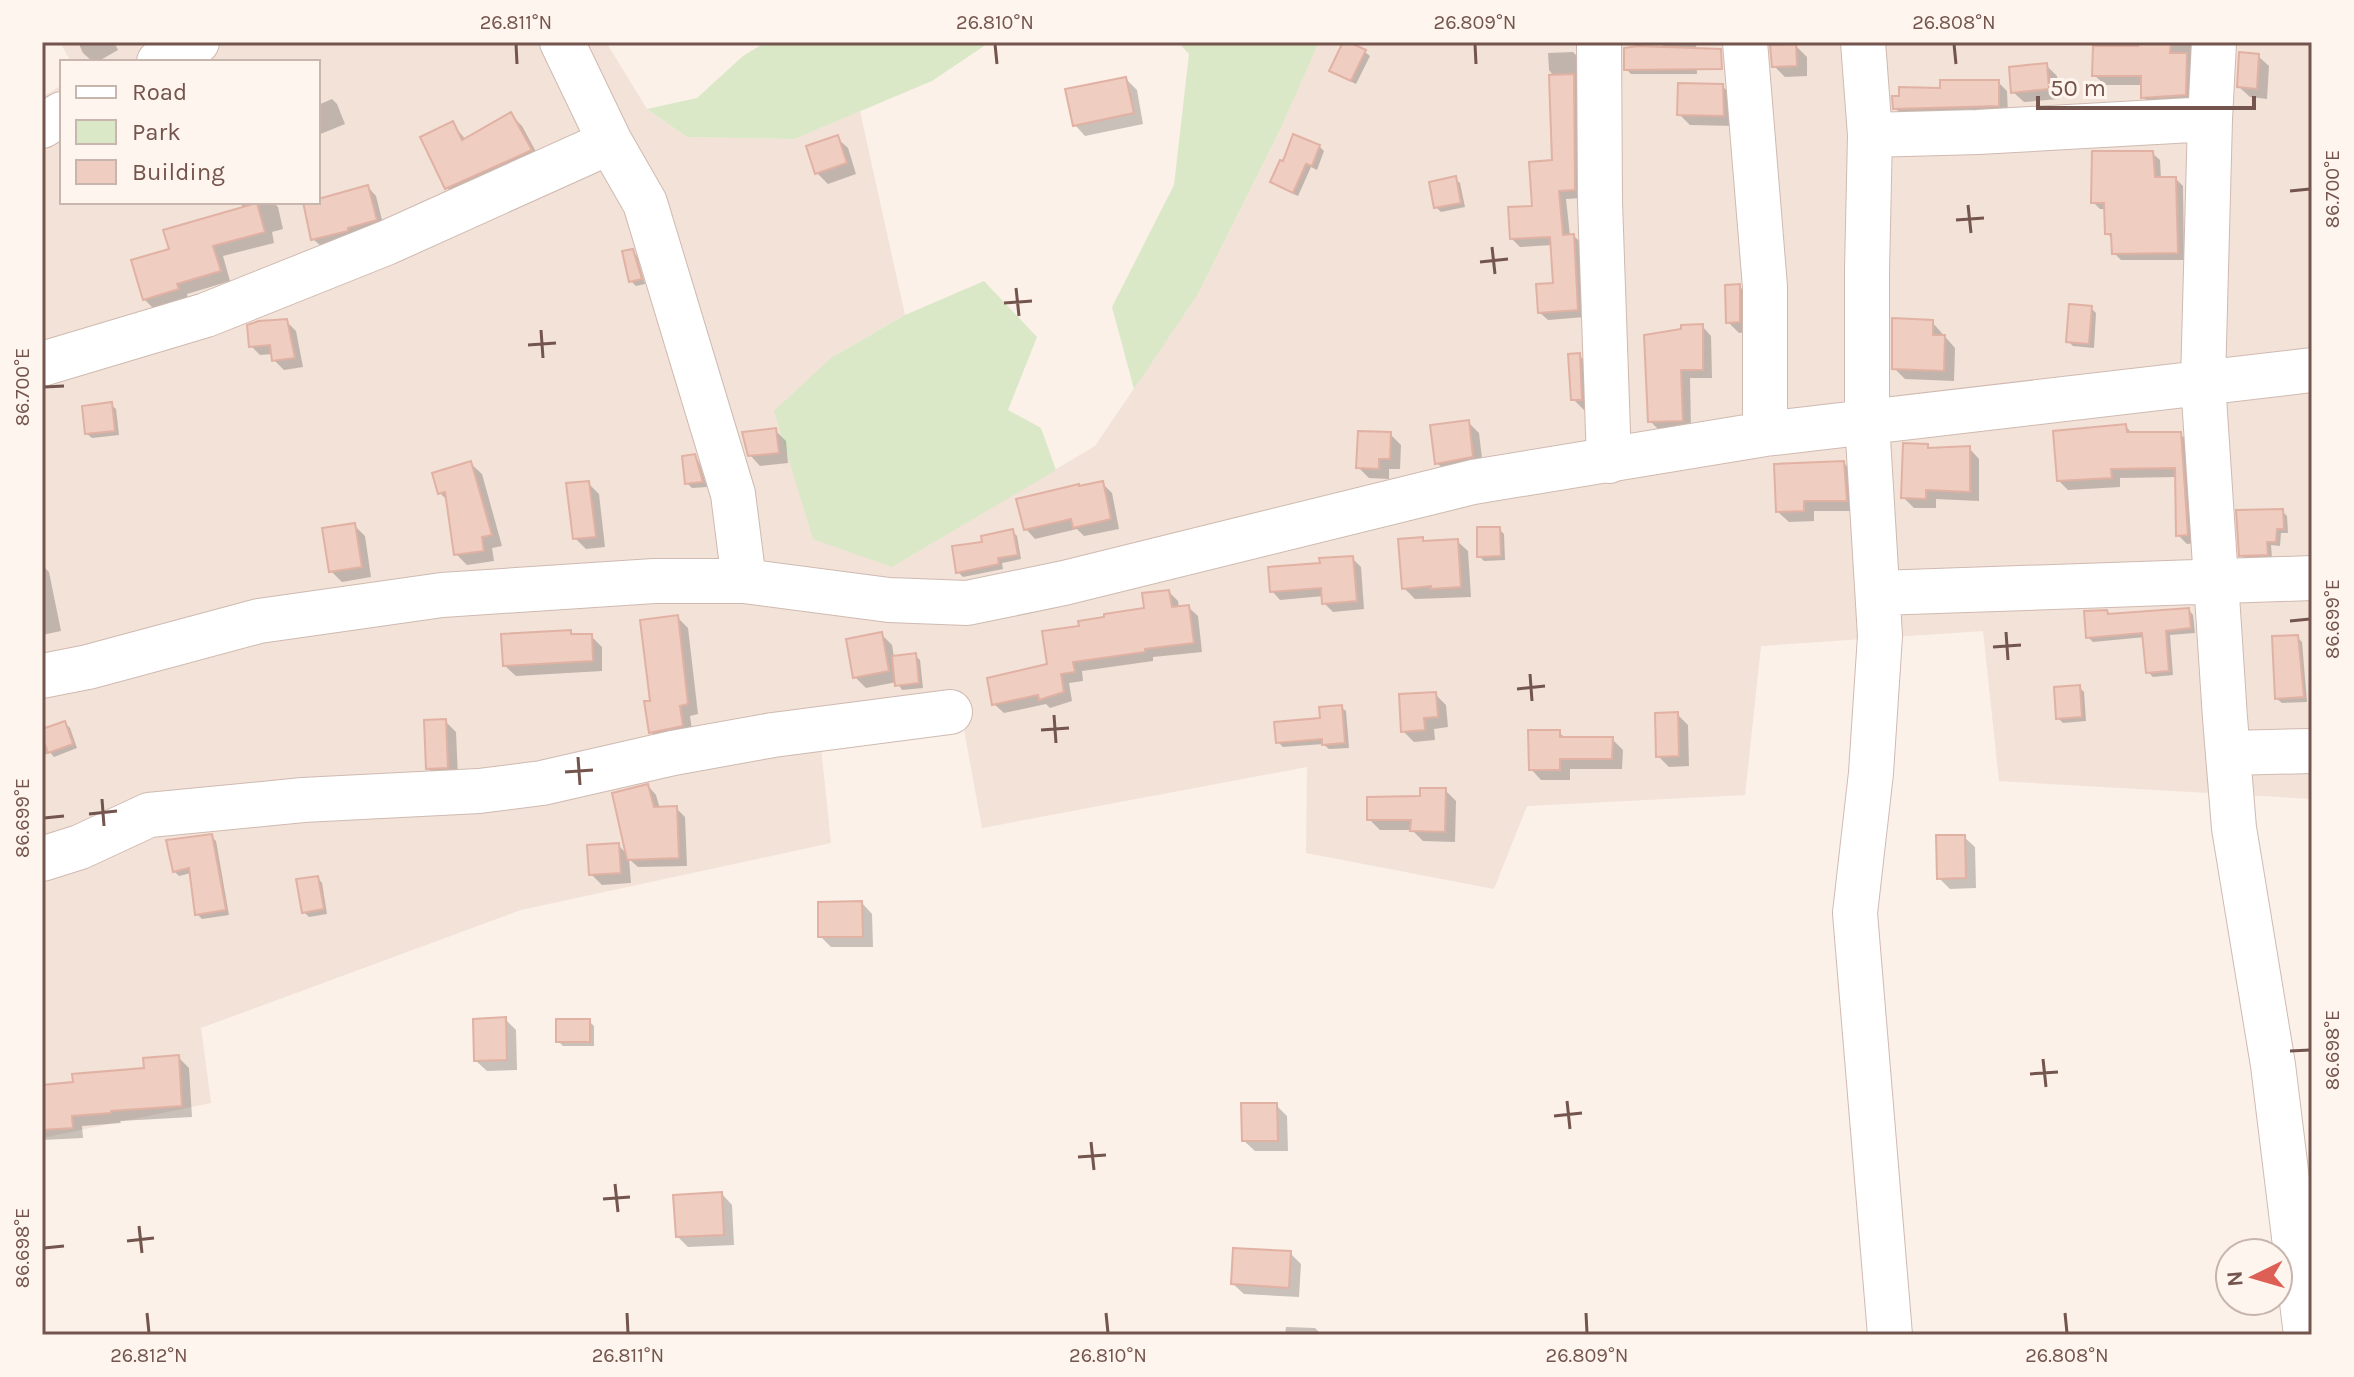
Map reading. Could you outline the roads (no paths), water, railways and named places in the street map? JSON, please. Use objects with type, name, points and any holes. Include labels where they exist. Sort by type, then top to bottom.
[{"type":"street","points":[[163,60],[197,42]]},
{"type":"street","points":[[562,42],[610,142],[645,203],[733,494],[744,581]]},
{"type":"street","points":[[1599,42],[1600,202],[1609,461]]},
{"type":"street","points":[[1745,42],[1765,287],[1765,434]]},
{"type":"street","points":[[1863,42],[1870,135],[1867,422],[1880,636],[1871,773],[1855,913],[1890,1335]]},
{"type":"street","points":[[2214,42],[2203,382],[2215,582],[2234,828],[2273,1065],[2306,1335]]},
{"type":"street","points":[[42,126],[60,115]]},
{"type":"street","points":[[1870,135],[2210,119]]},
{"type":"street","points":[[42,364],[206,315],[386,243],[610,142]]},
{"type":"street","points":[[42,676],[88,667],[259,621],[442,595],[654,581],[744,581],[889,600],[967,603],[1064,583],[1473,482],[1765,434],[2312,370]]},
{"type":"street","points":[[1879,593],[2312,578]]},
{"type":"street","points":[[42,859],[80,847],[149,815],[303,800],[479,791],[542,783],[673,753],[759,738],[950,712]]},
{"type":"street","points":[[2228,753],[2312,751]]}]
